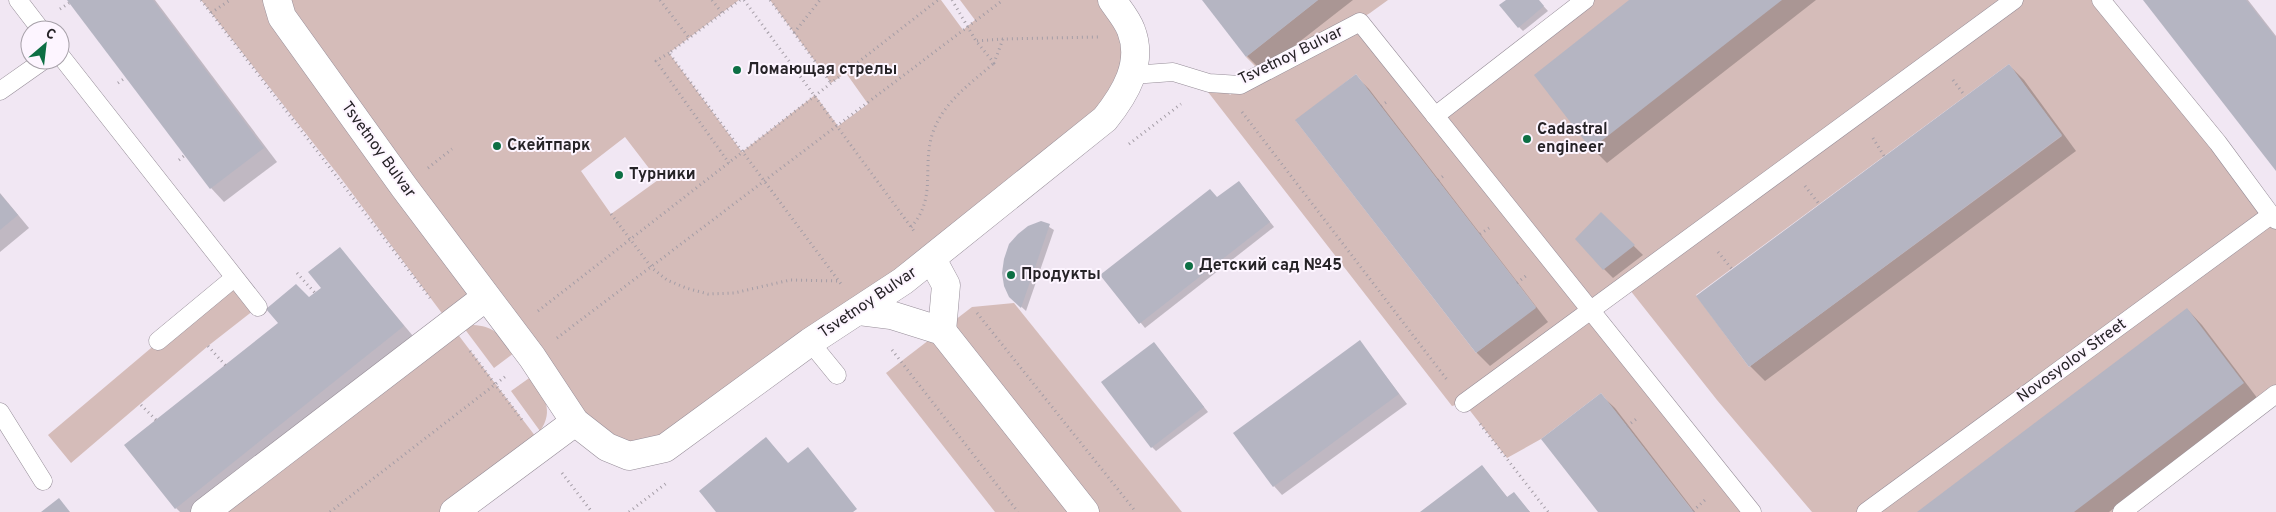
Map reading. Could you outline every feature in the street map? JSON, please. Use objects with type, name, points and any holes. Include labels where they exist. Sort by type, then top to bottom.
[{"type":"street","name":"Tsvetnoy Bulvar","points":[[277,0],[282,17],[532,357],[575,422],[607,447],[629,456],[665,448],[810,342],[903,281],[1105,119],[1121,99],[1132,75],[1137,52],[1131,29],[1112,0]]},
{"type":"street","points":[[932,259],[946,285],[942,331]]},
{"type":"street","points":[[205,512],[486,296]]},
{"type":"street","points":[[859,311],[891,315],[942,331],[1085,512]]},
{"type":"street","points":[[454,512],[575,422]]},
{"type":"lane","points":[[18,0],[33,20]]},
{"type":"lane","points":[[1585,0],[1435,116],[1752,512]]},
{"type":"lane","points":[[1464,403],[2014,0]]},
{"type":"lane","points":[[2101,0],[2207,130],[2274,218]]},
{"type":"lane","name":"Tsvetnoy Bulvar","points":[[1132,75],[1173,72],[1190,79],[1222,85],[1240,85],[1360,22],[1435,116]]},
{"type":"lane","points":[[70,68],[258,307]]},
{"type":"lane","points":[[0,91],[30,70]]},
{"type":"lane","name":"Novosyolov Street","points":[[1866,512],[2274,218]]},
{"type":"lane","points":[[158,341],[234,278]]},
{"type":"lane","points":[[810,342],[837,375]]},
{"type":"lane","points":[[2122,512],[2276,394]]},
{"type":"lane","points":[[0,412],[43,482]]},
{"type":"path","points":[[201,0],[495,384],[330,512]]},
{"type":"path","points":[[211,13],[230,0]]},
{"type":"path","points":[[660,0],[689,38]]},
{"type":"path","points":[[712,0],[722,13]]},
{"type":"path","points":[[728,163],[656,62],[740,0]]},
{"type":"path","points":[[744,0],[838,126],[932,259]]},
{"type":"path","points":[[770,0],[831,83]]},
{"type":"path","points":[[794,33],[820,0]]},
{"type":"path","points":[[535,314],[938,0]]},
{"type":"path","points":[[952,0],[969,26],[976,41],[994,63]]},
{"type":"path","points":[[555,340],[1003,0]]},
{"type":"path","points":[[976,41],[1051,39],[1082,36],[1102,37],[1131,29]]},
{"type":"path","points":[[911,227],[921,216],[927,195],[932,136],[940,117],[952,99],[994,63],[1003,39]]},
{"type":"path","points":[[669,53],[839,281],[859,311],[1018,512]]},
{"type":"path","points":[[1222,85],[1452,387]]},
{"type":"path","points":[[611,214],[652,268],[667,280],[686,288],[708,294],[734,293],[790,280],[839,281]]},
{"type":"path","points":[[297,274],[315,293]]},
{"type":"path","points":[[972,307],[1136,512]]},
{"type":"path","points":[[208,346],[226,366]]},
{"type":"path","points":[[1464,403],[1548,512]]},
{"type":"path","points":[[141,404],[156,420]]},
{"type":"shaded area","points":[[201,0],[739,0],[669,53],[742,152],[815,95],[838,126],[868,104],[846,73],[831,83],[770,0],[941,0],[963,30],[975,20],[960,0],[1112,0],[1131,29],[1121,99],[665,448],[607,447],[487,297],[450,324],[340,177]],"holes":[[[625,137],[658,180],[611,214],[581,171]]]},
{"type":"shaded area","points":[[1318,0],[1388,0],[1328,38],[1360,22],[1435,116],[1585,0],[2101,0],[2276,220],[2276,395],[2122,512],[1812,512],[1717,400],[1626,285],[1591,311],[1751,512],[1694,512],[1601,393],[1541,439],[1507,458],[1464,403],[1452,406],[1208,92],[1223,85],[1230,95],[1240,85],[1262,73],[1246,57]],"holes":[[[2009,64],[2062,136],[1749,367],[1696,295]],[[1356,74],[1536,307],[1476,353],[1296,121]]]},
{"type":"shaded area","points":[[234,278],[258,307],[208,346],[71,463],[48,435]]},
{"type":"shaded area","points":[[1014,303],[1182,512],[995,512],[886,373],[972,307]]},
{"type":"shaded area","points":[[450,324],[542,445],[454,512],[205,512]]},
{"type":"shaded area","points":[[473,325],[487,328],[497,333],[514,353],[494,368],[464,328]]},
{"type":"shaded area","points":[[532,376],[546,403],[547,416],[540,431],[511,391]]},
{"type":"building","points":[[67,0],[153,0],[264,148],[210,189]]},
{"type":"building","points":[[1202,0],[1318,0],[1246,57]]},
{"type":"building","points":[[1506,0],[1539,0],[1544,6],[1518,28],[1499,5]]},
{"type":"building","points":[[1629,0],[1782,0],[1591,149],[1534,75]]},
{"type":"building","points":[[2143,0],[2246,0],[2276,38],[2276,171]]},
{"type":"building","points":[[2009,64],[2062,135],[1749,367],[1696,296]]},
{"type":"building","points":[[1356,74],[1536,308],[1476,353],[1295,120]]},
{"type":"building","points":[[1239,181],[1270,222],[1139,324],[1100,275],[1210,189],[1217,197]]},
{"type":"building","points":[[0,194],[18,215],[0,230]]},
{"type":"building","points":[[1601,212],[1635,245],[1603,270],[1575,239]]},
{"type":"building","points":[[1041,221],[1050,224],[1021,308],[1009,297],[1004,286],[1002,273],[1004,259],[1009,244],[1018,234],[1028,226]]},
{"type":"building","points":[[340,247],[404,326],[175,509],[124,445],[278,323],[266,309],[296,284],[309,297],[321,288],[308,272]]},
{"type":"building","points":[[2187,308],[2244,383],[2074,512],[1917,512]]},
{"type":"building","points":[[1360,340],[1399,394],[1273,487],[1233,433]]},
{"type":"building","points":[[1154,342],[1204,407],[1151,448],[1101,382]]},
{"type":"building","points":[[1601,393],[1693,512],[1598,512],[1541,439]]},
{"type":"building","points":[[766,437],[788,463],[808,447],[857,509],[853,512],[716,512],[699,491]]},
{"type":"building","points":[[1482,465],[1507,497],[1514,492],[1530,512],[1420,512]]},
{"type":"building","points":[[59,498],[70,512],[41,512]]},
{"type":"place","name":"Ломающая стрелы","points":[[737,70]]},
{"type":"place","name":"Cadastral engineer","points":[[1527,139]]},
{"type":"place","name":"Скейтпарк","points":[[497,146]]},
{"type":"place","name":"Турники","points":[[619,175]]},
{"type":"place","name":"Детский сад №45","points":[[1189,266]]},
{"type":"place","name":"Продукты","points":[[1011,275]]}]
